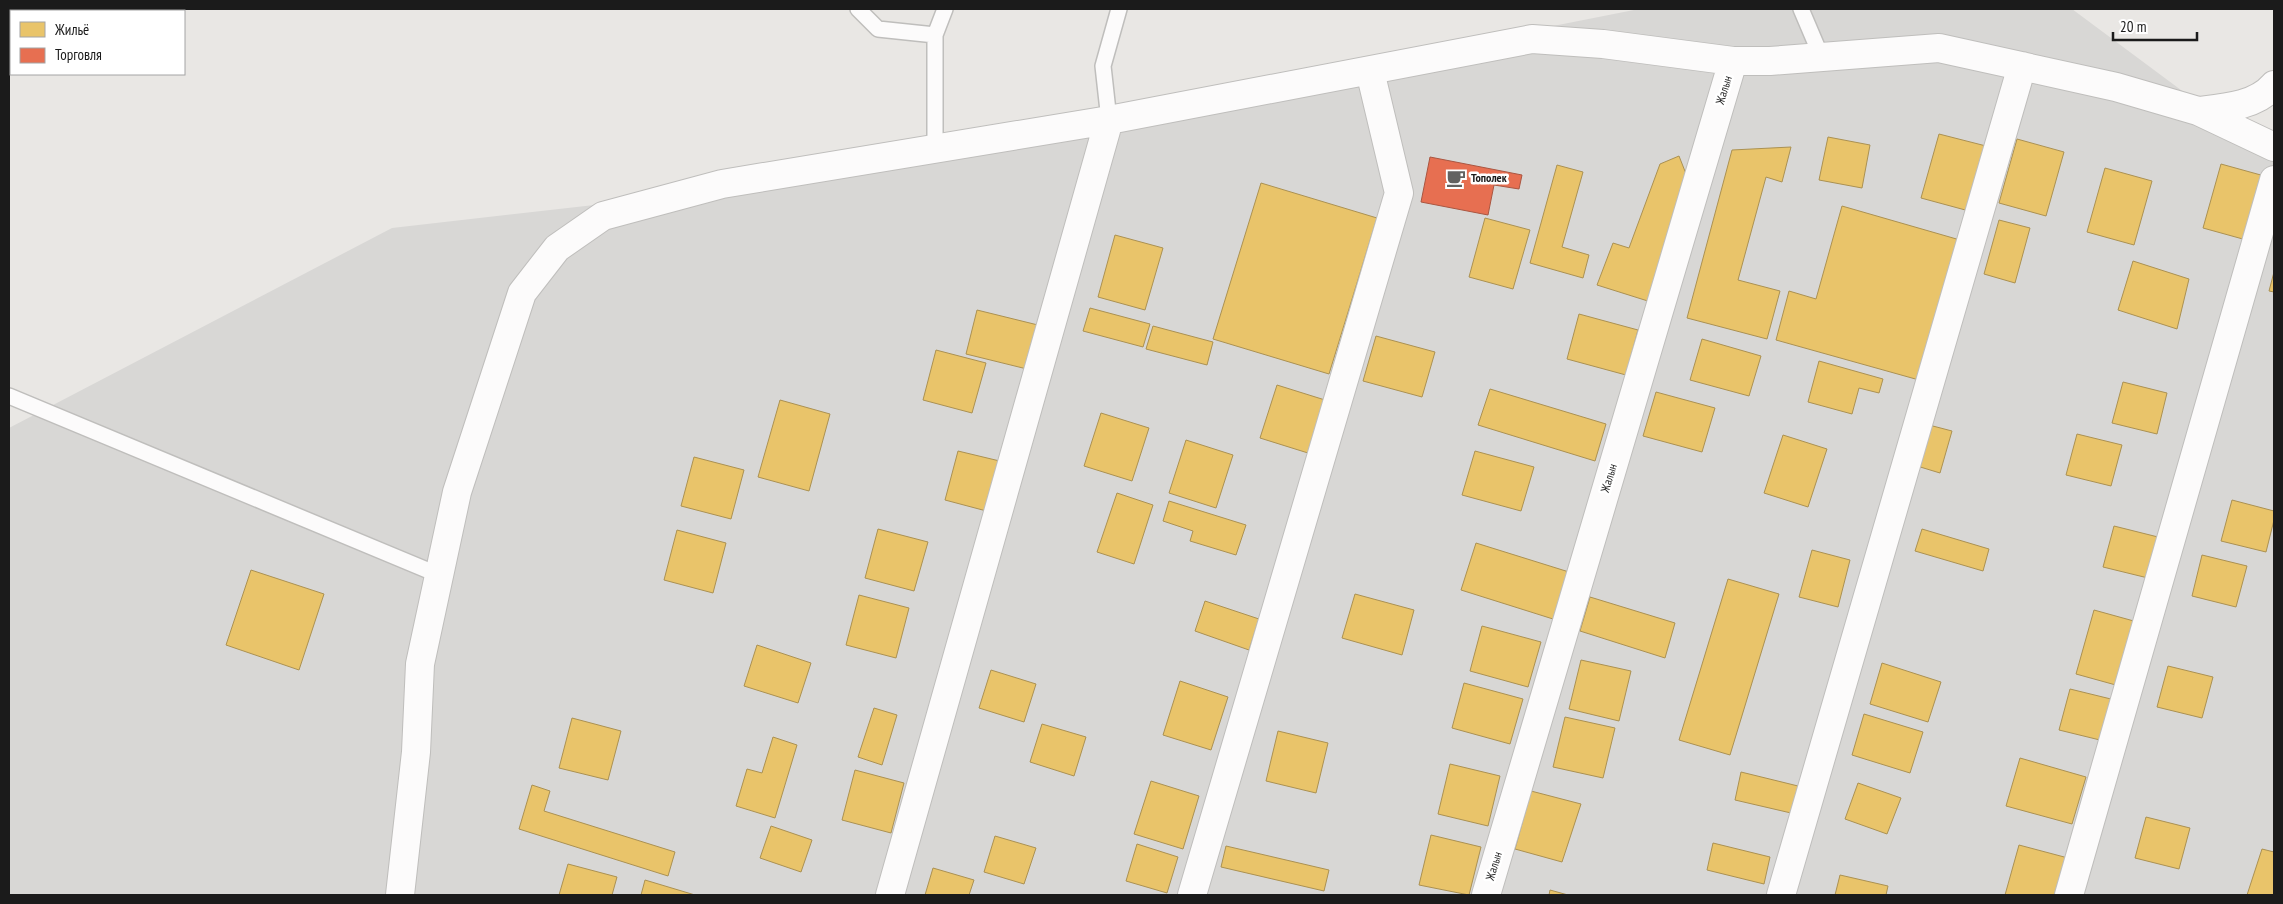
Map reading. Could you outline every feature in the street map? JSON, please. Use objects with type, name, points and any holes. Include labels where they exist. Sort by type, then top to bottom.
[{"type":"street","points":[[400,895],[416,752],[420,664],[457,492],[522,293],[557,248],[603,216],[722,184],[935,147],[1109,120],[1532,39],[1603,44],[1733,60],[1770,61],[1939,48],[2116,87],[2198,111],[2274,147]]},
{"type":"street","name":"Жалын","points":[[1486,895],[1733,60]]},
{"type":"street","points":[[1782,895],[2022,66]]},
{"type":"street","points":[[1192,895],[1399,193],[1370,70]]},
{"type":"street","points":[[2198,111],[2235,107],[2269,91],[2274,85]]},
{"type":"street","points":[[890,895],[1109,120]]},
{"type":"street","points":[[2069,895],[2274,180]]},
{"type":"lane","points":[[858,9],[878,29],[935,35]]},
{"type":"lane","points":[[935,147],[935,35],[945,9]]},
{"type":"lane","points":[[1109,120],[1103,66],[1120,9]]},
{"type":"lane","points":[[1801,9],[1821,56]]},
{"type":"lane","points":[[9,396],[439,574]]},
{"type":"shaded area","points":[[1639,9],[2072,9],[2224,122],[2274,156],[2274,895],[9,895],[9,428],[392,228],[718,191]]},
{"type":"building: Жильё","points":[[1939,134],[1986,146],[1969,211],[1921,198]]},
{"type":"building: Жильё","points":[[1828,137],[1870,145],[1862,188],[1819,180]]},
{"type":"building: Жильё","points":[[2017,139],[2064,152],[2046,216],[1999,203]]},
{"type":"building: Жильё","points":[[1791,147],[1782,182],[1766,177],[1738,280],[1780,291],[1767,339],[1687,318],[1732,150]]},
{"type":"building: Жильё","points":[[1679,156],[1690,184],[1651,302],[1597,285],[1613,243],[1629,248],[1660,164]]},
{"type":"building: Жильё","points":[[2221,164],[2268,177],[2250,241],[2203,228]]},
{"type":"building: Жильё","points":[[1557,165],[1583,172],[1562,247],[1589,255],[1583,278],[1530,263]]},
{"type":"building: Жильё","points":[[2105,168],[2152,181],[2134,245],[2087,232]]},
{"type":"building: Жильё","points":[[1261,183],[1377,218],[1329,374],[1213,339]]},
{"type":"building: Жильё","points":[[1842,206],[1960,240],[1919,380],[1776,340],[1789,291],[1816,299]]},
{"type":"building: Жильё","points":[[1485,218],[1530,230],[1513,289],[1469,277]]},
{"type":"building: Жильё","points":[[1999,220],[2030,228],[2015,283],[1984,274]]},
{"type":"building: Жильё","points":[[1115,235],[1163,248],[1145,310],[1098,297]]},
{"type":"building: Жильё","points":[[2133,261],[2189,279],[2177,329],[2118,310]]},
{"type":"building: Жильё","points":[[2274,272],[2274,292],[2269,291]]},
{"type":"building: Жильё","points":[[1090,308],[1150,324],[1143,347],[1083,331]]},
{"type":"building: Жильё","points":[[977,310],[1046,327],[1035,371],[966,354]]},
{"type":"building: Жильё","points":[[1579,314],[1638,330],[1626,375],[1567,359]]},
{"type":"building: Жильё","points":[[1153,326],[1213,342],[1207,365],[1146,349]]},
{"type":"building: Жильё","points":[[1376,336],[1435,352],[1422,397],[1363,381]]},
{"type":"building: Жильё","points":[[1702,339],[1761,356],[1749,396],[1690,380]]},
{"type":"building: Жильё","points":[[936,350],[986,363],[972,413],[923,400]]},
{"type":"building: Жильё","points":[[1819,361],[1883,379],[1879,393],[1859,388],[1852,414],[1808,402]]},
{"type":"building: Жильё","points":[[2123,382],[2167,393],[2157,434],[2112,423]]},
{"type":"building: Жильё","points":[[1277,385],[1325,400],[1308,453],[1260,438]]},
{"type":"building: Жильё","points":[[1490,389],[1606,424],[1595,461],[1478,425]]},
{"type":"building: Жильё","points":[[1656,392],[1715,408],[1702,452],[1643,436]]},
{"type":"building: Жильё","points":[[780,400],[830,414],[809,491],[758,477]]},
{"type":"building: Жильё","points":[[1101,413],[1149,428],[1132,481],[1084,466]]},
{"type":"building: Жильё","points":[[1929,425],[1952,431],[1940,473],[1917,466]]},
{"type":"building: Жильё","points":[[2077,434],[2122,445],[2111,486],[2066,475]]},
{"type":"building: Жильё","points":[[1783,435],[1827,449],[1808,507],[1764,493]]},
{"type":"building: Жильё","points":[[1186,440],[1233,455],[1216,508],[1169,493]]},
{"type":"building: Жильё","points":[[958,451],[1008,463],[994,513],[945,500]]},
{"type":"building: Жильё","points":[[1475,451],[1534,467],[1521,511],[1462,495]]},
{"type":"building: Жильё","points":[[694,457],[744,470],[731,519],[681,506]]},
{"type":"building: Жильё","points":[[1117,493],[1153,505],[1134,564],[1097,552]]},
{"type":"building: Жильё","points":[[2232,500],[2274,511],[2274,520],[2266,552],[2221,541]]},
{"type":"building: Жильё","points":[[1169,501],[1246,525],[1236,555],[1190,541],[1193,531],[1163,521]]},
{"type":"building: Жильё","points":[[2114,526],[2158,537],[2148,578],[2103,567]]},
{"type":"building: Жильё","points":[[878,529],[928,542],[914,591],[865,578]]},
{"type":"building: Жильё","points":[[1922,529],[1989,549],[1983,571],[1915,551]]},
{"type":"building: Жильё","points":[[677,530],[726,543],[713,593],[664,580]]},
{"type":"building: Жильё","points":[[1476,543],[1569,572],[1553,619],[1461,590]]},
{"type":"building: Жильё","points":[[1812,550],[1850,560],[1838,607],[1799,597]]},
{"type":"building: Жильё","points":[[2202,555],[2247,566],[2236,607],[2192,596]]},
{"type":"building: Жильё","points":[[251,570],[324,594],[299,670],[226,645]]},
{"type":"building: Жильё","points":[[1728,579],[1779,594],[1730,755],[1679,740]]},
{"type":"building: Жильё","points":[[1355,594],[1414,610],[1402,655],[1342,638]]},
{"type":"building: Жильё","points":[[859,595],[909,608],[896,658],[846,645]]},
{"type":"building: Жильё","points":[[1590,597],[1675,623],[1665,658],[1580,631]]},
{"type":"building: Жильё","points":[[1205,601],[1259,619],[1249,650],[1195,631]]},
{"type":"building: Жильё","points":[[2094,610],[2141,623],[2123,687],[2076,674]]},
{"type":"building: Жильё","points":[[1482,626],[1541,642],[1528,687],[1470,671]]},
{"type":"building: Жильё","points":[[757,645],[811,663],[798,703],[744,686]]},
{"type":"building: Жильё","points":[[1581,660],[1631,671],[1619,721],[1569,709]]},
{"type":"building: Жильё","points":[[1882,663],[1941,682],[1928,722],[1870,704]]},
{"type":"building: Жильё","points":[[2168,666],[2213,677],[2202,718],[2157,707]]},
{"type":"building: Жильё","points":[[991,670],[1036,684],[1024,722],[979,708]]},
{"type":"building: Жильё","points":[[1180,681],[1228,697],[1211,750],[1163,735]]},
{"type":"building: Жильё","points":[[1464,683],[1523,699],[1510,744],[1452,728]]},
{"type":"building: Жильё","points":[[2070,689],[2115,700],[2104,741],[2059,730]]},
{"type":"building: Жильё","points":[[874,708],[897,715],[882,765],[858,757]]},
{"type":"building: Жильё","points":[[1864,714],[1923,732],[1910,773],[1852,755]]},
{"type":"building: Жильё","points":[[1565,717],[1615,728],[1603,778],[1553,767]]},
{"type":"building: Жильё","points":[[572,718],[621,731],[608,780],[559,768]]},
{"type":"building: Жильё","points":[[1042,724],[1086,737],[1074,776],[1030,762]]},
{"type":"building: Жильё","points":[[1278,731],[1328,743],[1316,793],[1266,781]]},
{"type":"building: Жильё","points":[[773,737],[797,745],[775,818],[736,806],[747,769],[762,773]]},
{"type":"building: Жильё","points":[[2020,758],[2086,777],[2072,824],[2006,806]]},
{"type":"building: Жильё","points":[[1450,764],[1500,776],[1488,826],[1438,814]]},
{"type":"building: Жильё","points":[[855,770],[904,783],[891,833],[842,820]]},
{"type":"building: Жильё","points":[[1741,772],[1798,786],[1791,813],[1735,800]]},
{"type":"building: Жильё","points":[[1151,781],[1199,796],[1183,849],[1134,834]]},
{"type":"building: Жильё","points":[[1858,783],[1901,798],[1887,834],[1845,819]]},
{"type":"building: Жильё","points":[[532,785],[550,791],[544,811],[675,852],[668,876],[519,829]]},
{"type":"building: Жильё","points":[[1531,791],[1581,804],[1562,862],[1515,849]]},
{"type":"building: Жильё","points":[[2146,817],[2190,828],[2179,869],[2135,858]]},
{"type":"building: Жильё","points":[[771,826],[812,840],[801,872],[760,858]]},
{"type":"building: Жильё","points":[[1431,835],[1481,847],[1469,895],[1419,885]]},
{"type":"building: Жильё","points":[[995,836],[1036,848],[1024,884],[984,872]]},
{"type":"building: Жильё","points":[[1713,843],[1770,857],[1764,884],[1707,870]]},
{"type":"building: Жильё","points":[[1137,844],[1178,857],[1167,893],[1126,881]]},
{"type":"building: Жильё","points":[[2019,845],[2068,858],[2058,895],[2005,895]]},
{"type":"building: Жильё","points":[[1226,846],[1329,870],[1324,891],[1221,867]]},
{"type":"building: Жильё","points":[[2262,849],[2274,852],[2274,895],[2247,895]]},
{"type":"building: Жильё","points":[[568,864],[617,877],[612,895],[559,895]]},
{"type":"building: Жильё","points":[[933,868],[974,880],[969,895],[925,895]]},
{"type":"building: Жильё","points":[[1840,875],[1888,886],[1886,895],[1835,895]]},
{"type":"building: Жильё","points":[[645,880],[695,895],[641,895]]},
{"type":"building: Жильё","points":[[1550,890],[1568,895],[1549,895]]},
{"type":"building: Торговля","points":[[1430,157],[1522,175],[1519,189],[1494,185],[1488,215],[1421,202]]},
{"type":"place","name":"Тополек","points":[[1456,178]]}]
